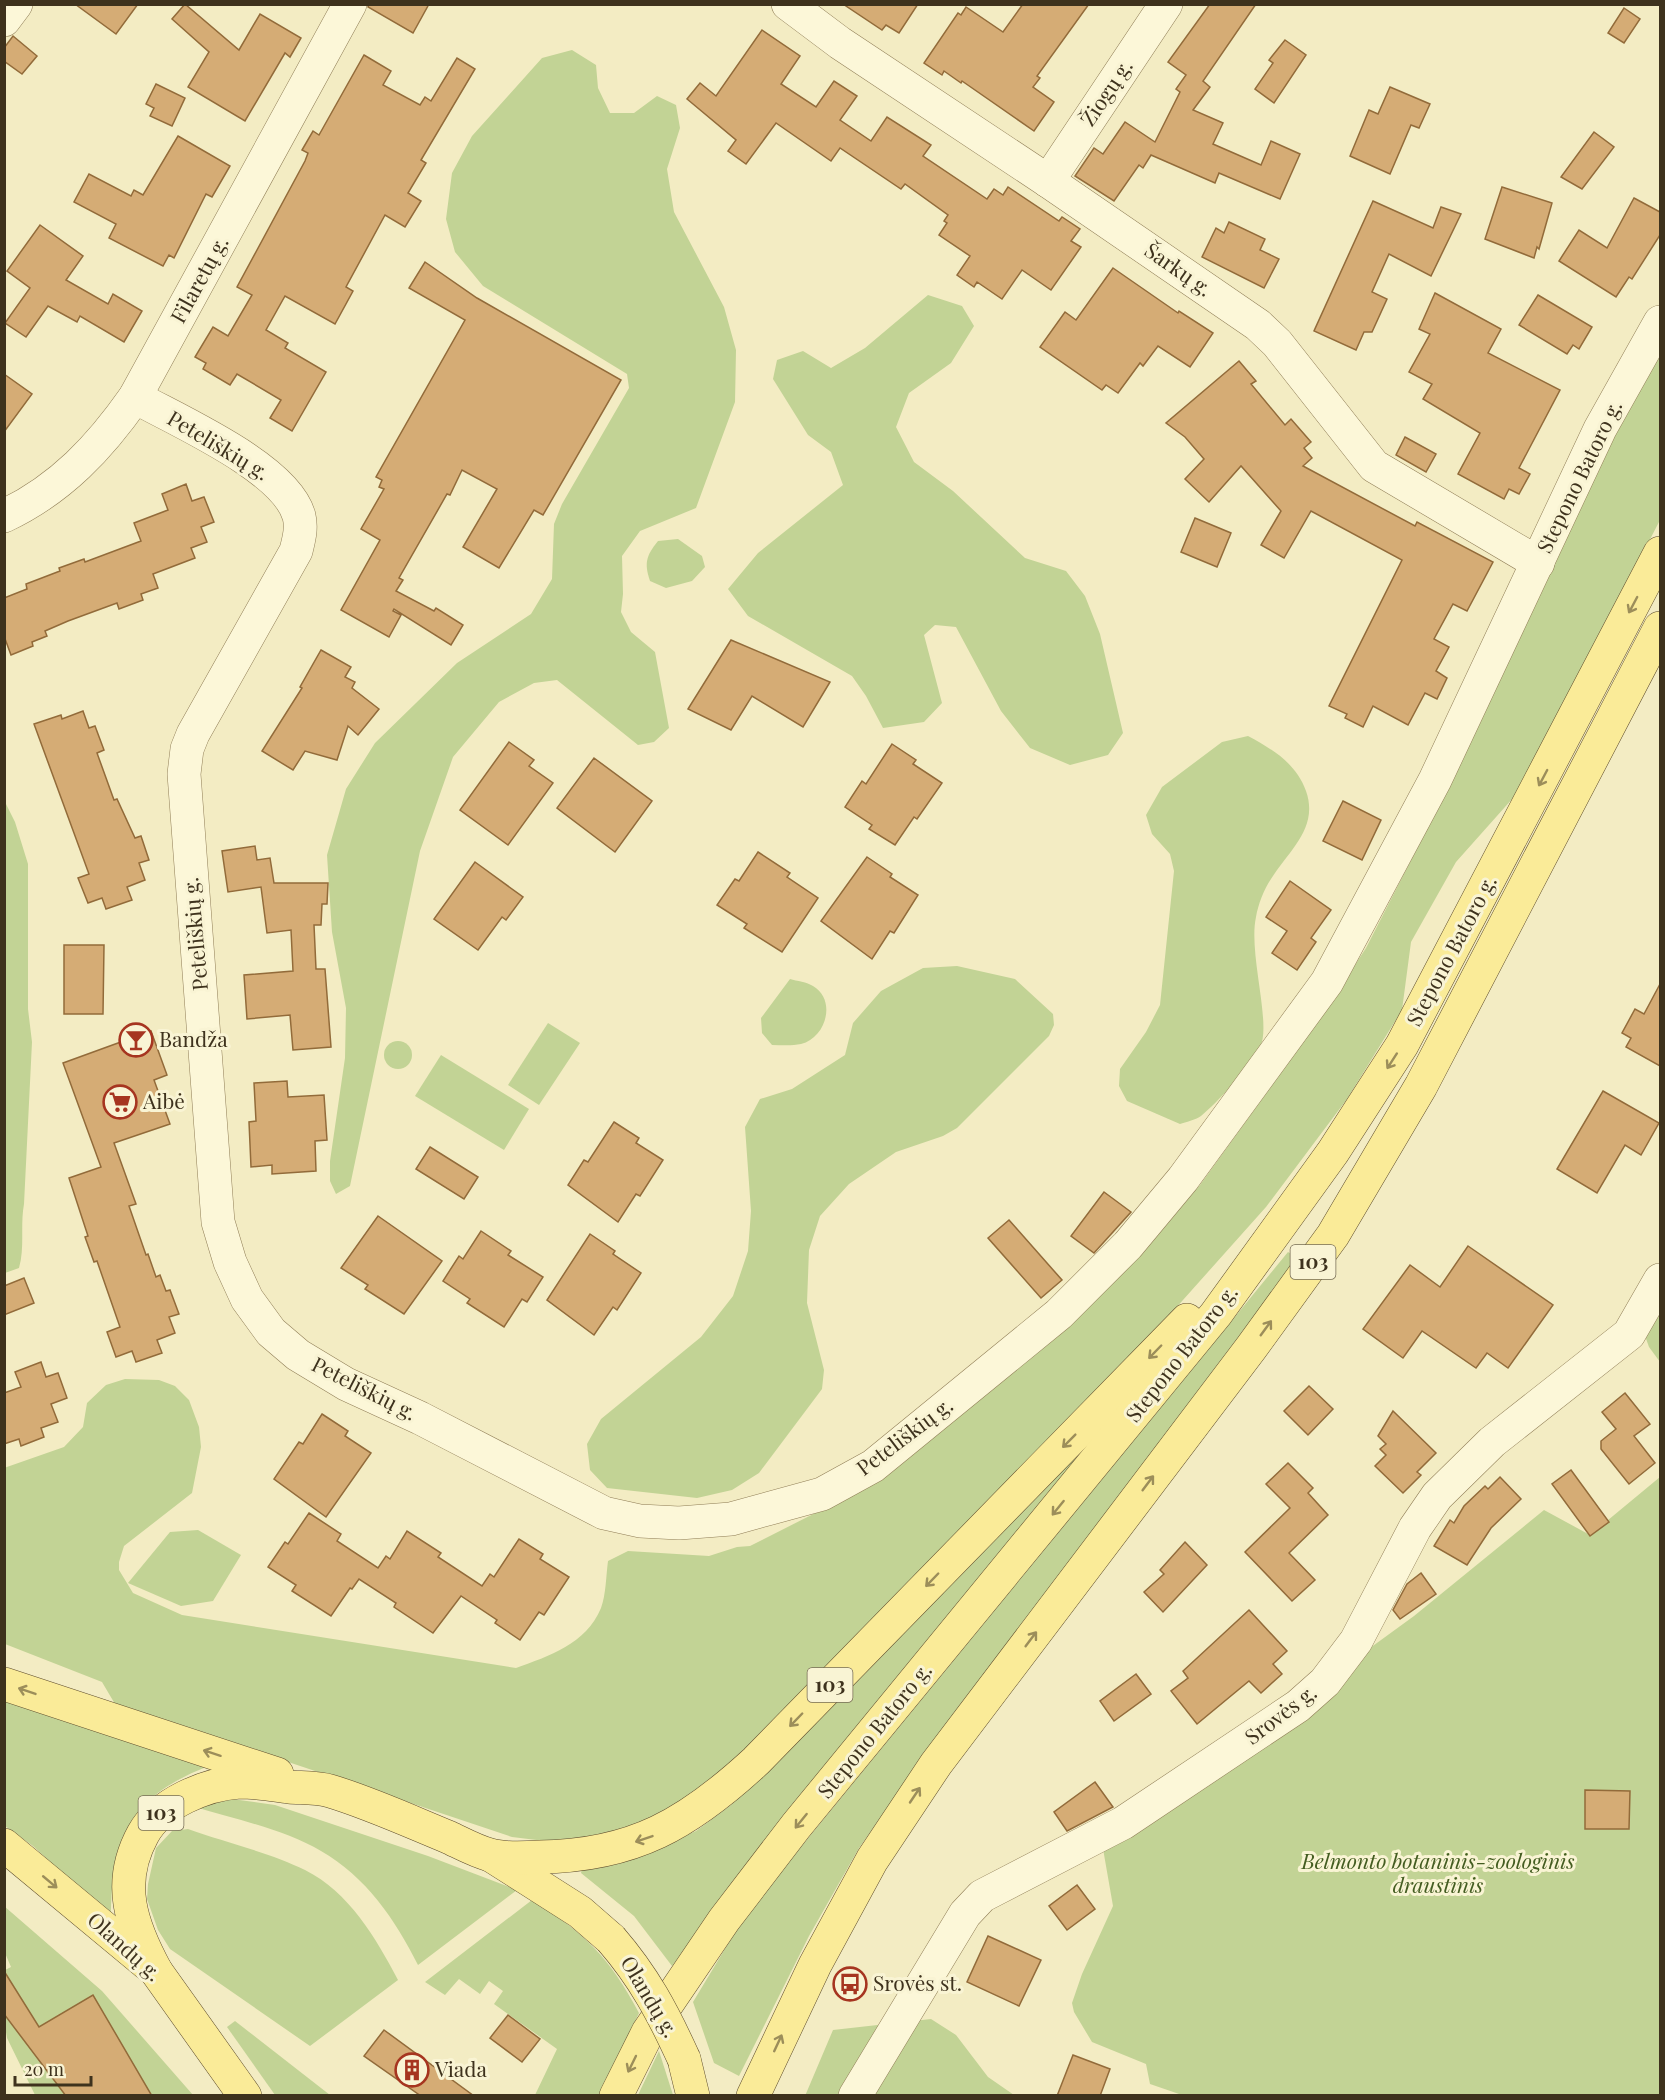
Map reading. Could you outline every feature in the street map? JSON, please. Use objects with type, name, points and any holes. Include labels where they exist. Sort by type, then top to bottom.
[{"type":"main road","name":"Stepono Batoro g.","points":[[616,2096],[648,2032],[724,1920],[796,1826],[1216,1314],[1333,1152],[1402,1045],[1660,553]]},
{"type":"main road","name":"Stepono Batoro g.","points":[[753,2096],[815,1965],[872,1860],[936,1764],[1251,1348],[1333,1235],[1420,1086],[1660,628]]},
{"type":"main road","name":"103","points":[[4,1683],[328,1790],[491,1855],[539,1857],[620,1847],[661,1832],[722,1793],[756,1761],[1284,1220]]},
{"type":"main road","name":"103","points":[[156,1971],[136,1934],[129,1884],[137,1845],[145,1830],[160,1813],[181,1800],[211,1787],[239,1782],[328,1790]]},
{"type":"main road","name":"Olandų g.","points":[[4,1845],[156,1971],[245,2096]]},
{"type":"main road","name":"Olandų g.","points":[[491,1855],[580,1912],[611,1939],[643,1978],[660,2007],[684,2059],[693,2096]]},
{"type":"street","points":[[4,20],[16,4]]},
{"type":"street","name":"Filaretų g.","points":[[4,516],[42,497],[88,458],[135,397],[350,4]]},
{"type":"street","name":"Šarkų g.","points":[[788,4],[840,43],[1048,180],[1258,325],[1277,343],[1374,466],[1539,563]]},
{"type":"street","name":"Žiogų g.","points":[[1048,180],[1166,4]]},
{"type":"street","name":"Stepono Batoro g.","points":[[1128,1245],[1183,1179],[1327,982],[1435,780],[1539,563],[1600,429],[1660,322]]},
{"type":"street","name":"Peteliškių g.","points":[[135,397],[250,461],[278,483],[289,496],[300,523],[301,530],[296,551],[193,734],[187,749],[184,774],[218,1222],[230,1262],[247,1299],[271,1332],[292,1349],[346,1384],[420,1418],[604,1513],[640,1521],[679,1523],[732,1520],[822,1494],[873,1466],[1059,1314],[1128,1245]]},
{"type":"street","name":"Srovės g.","points":[[855,2096],[965,1914],[982,1896],[1123,1823],[1298,1706],[1318,1688],[1356,1641],[1415,1528],[1437,1496],[1492,1442],[1629,1334],[1660,1281]]},
{"type":"green space","points":[[572,50],[596,65],[598,88],[610,113],[634,113],[657,96],[676,105],[680,128],[667,169],[674,212],[724,307],[736,350],[735,402],[696,508],[640,531],[622,556],[621,612],[631,632],[655,652],[669,728],[654,742],[638,745],[557,680],[534,683],[499,702],[453,757],[420,851],[350,1186],[336,1194],[330,1181],[330,1161],[345,1058],[346,1008],[332,932],[327,855],[346,789],[375,743],[457,663],[531,614],[552,579],[554,524],[562,504],[629,388],[627,374],[483,286],[455,252],[446,219],[452,173],[472,136],[542,58]]},
{"type":"green space","points":[[928,295],[962,306],[974,326],[951,363],[909,393],[896,427],[914,462],[953,491],[1025,558],[1066,571],[1085,596],[1100,634],[1123,733],[1108,755],[1070,765],[1030,748],[1001,711],[956,627],[935,625],[924,635],[942,703],[924,722],[883,728],[852,676],[748,616],[728,589],[758,553],[843,485],[831,452],[808,435],[773,379],[777,360],[803,351],[831,368],[865,348]]},
{"type":"green space","points":[[1660,343],[1660,520],[1521,789],[1456,862],[1411,942],[1402,1010],[1347,1099],[1266,1207],[1158,1328],[732,1762],[667,1813],[596,1839],[553,1842],[512,1837],[115,1704],[102,1682],[5,1644],[4,1468],[64,1447],[83,1427],[87,1403],[106,1385],[125,1379],[159,1380],[175,1386],[189,1400],[199,1427],[201,1447],[192,1493],[124,1546],[119,1562],[119,1570],[133,1593],[182,1615],[516,1668],[565,1647],[586,1631],[603,1603],[608,1561],[628,1551],[709,1556],[737,1547],[750,1546],[851,1495],[1134,1257],[1200,1185],[1319,1020],[1366,948],[1426,831],[1560,539]]},
{"type":"green space","points":[[678,539],[702,556],[705,567],[692,581],[666,588],[650,581],[647,564],[654,546],[658,541]]},
{"type":"green space","points":[[1248,736],[1282,758],[1296,772],[1306,791],[1309,816],[1300,838],[1266,887],[1257,912],[1254,932],[1263,1022],[1260,1047],[1242,1074],[1208,1110],[1199,1117],[1180,1124],[1127,1101],[1119,1086],[1120,1069],[1146,1032],[1160,1005],[1174,871],[1170,854],[1152,834],[1146,815],[1162,787],[1222,742]]},
{"type":"green space","points":[[4,800],[15,822],[28,864],[28,1009],[32,1042],[22,1252],[19,1268],[5,1273]]},
{"type":"green space","points":[[957,966],[1015,979],[1053,1014],[1054,1025],[1049,1036],[957,1128],[943,1136],[896,1152],[849,1184],[820,1216],[809,1250],[807,1303],[824,1370],[822,1389],[759,1473],[732,1490],[697,1498],[607,1488],[590,1470],[587,1444],[601,1419],[701,1337],[733,1296],[748,1251],[751,1211],[745,1127],[760,1099],[792,1089],[845,1055],[853,1023],[881,991],[923,968]]},
{"type":"green space","points":[[790,979],[811,985],[820,992],[825,1000],[825,1018],[822,1027],[810,1040],[798,1045],[772,1045],[762,1033],[761,1018]]},
{"type":"green space","points":[[548,1023],[580,1043],[539,1105],[508,1085]]},
{"type":"green space","points":[[398,1041],[408,1045],[412,1055],[408,1065],[398,1069],[388,1065],[384,1055],[388,1045]]},
{"type":"green space","points":[[441,1055],[529,1109],[504,1150],[415,1096]]},
{"type":"green space","points":[[1288,1252],[1298,1258],[942,1731],[859,1848],[809,1936],[739,2076],[714,2063],[693,2002],[746,1914]]},
{"type":"green space","points":[[1660,1307],[1660,1362],[1649,1347],[1644,1333]]},
{"type":"green space","points":[[1076,1455],[1080,1458],[763,1846],[672,1966],[634,1916],[581,1873],[582,1869],[653,1850],[696,1831],[731,1805]]},
{"type":"green space","name":"Belmonto botaninis-zoologinis draustinis","points":[[1660,1477],[1660,2095],[1182,2095],[1150,2084],[1146,2064],[1092,2042],[1074,2012],[1072,2003],[1082,1974],[1113,1906],[1102,1843],[1414,1616],[1544,1510],[1590,1535]]},
{"type":"green space","points":[[198,1530],[241,1555],[213,1601],[181,1606],[128,1583],[170,1532]]},
{"type":"green space","points":[[4,1699],[206,1767],[159,1792],[142,1807],[130,1824],[121,1843],[115,1865],[111,1918],[33,1846],[5,1826]]},
{"type":"green space","points":[[232,1799],[275,1805],[428,1856],[517,1890],[418,1965],[378,1900],[337,1861],[292,1837],[195,1807]]},
{"type":"green space","points":[[188,1829],[277,1858],[321,1879],[348,1903],[360,1918],[398,1980],[310,2046],[170,1949],[158,1930],[147,1899],[148,1884],[156,1848],[172,1831]]},
{"type":"green space","points":[[532,1900],[567,1924],[594,1948],[618,1977],[639,2013],[599,2095],[535,2095],[557,2049],[494,2004],[503,1991],[489,1981],[480,1994],[459,1979],[445,1995],[425,1982]]},
{"type":"green space","points":[[4,1906],[102,1991],[193,2095],[35,2095],[7,2038],[5,2026],[5,1970],[11,1967],[5,1953]]},
{"type":"green space","points":[[931,2019],[956,2035],[988,2077],[1014,2095],[805,2096],[833,2030]]},
{"type":"green space","points":[[235,2021],[330,2095],[275,2095],[227,2027]]},
{"type":"green space","points":[[659,2051],[673,2095],[638,2095]]},
{"type":"building","points":[[75,4],[138,4],[116,34]]},
{"type":"building","points":[[185,4],[239,50],[260,14],[301,38],[290,57],[285,53],[245,121],[188,87],[209,52],[172,19]]},
{"type":"building","points":[[369,4],[429,4],[413,33],[368,7]]},
{"type":"building","points":[[843,4],[918,4],[899,33],[886,25],[882,30]]},
{"type":"building","points":[[1023,4],[1089,4],[1037,76],[1040,78],[1033,87],[1054,102],[1034,131],[962,81],[961,83],[944,71],[942,75],[924,63],[958,13],[961,15],[966,7],[1003,32]]},
{"type":"building","points":[[1210,4],[1256,4],[1203,81],[1210,87],[1193,110],[1223,123],[1213,144],[1261,165],[1271,141],[1300,154],[1280,199],[1219,173],[1215,183],[1151,155],[1143,168],[1139,165],[1114,201],[1075,176],[1094,148],[1103,154],[1125,122],[1155,142],[1180,92],[1176,89],[1186,75],[1168,62]]},
{"type":"building","points":[[1624,8],[1640,19],[1624,43],[1608,33]]},
{"type":"building","points":[[762,30],[800,56],[781,84],[816,107],[834,81],[857,96],[840,120],[871,141],[887,117],[931,145],[923,156],[987,199],[994,189],[1003,195],[1008,187],[1059,221],[1062,217],[1080,229],[1071,241],[1081,247],[1051,290],[1022,270],[1002,299],[977,282],[974,287],[957,275],[970,256],[939,235],[947,223],[944,221],[948,215],[905,184],[901,189],[840,148],[831,161],[776,123],[746,164],[728,151],[736,140],[687,99],[700,83],[716,96]]},
{"type":"building","points":[[13,36],[37,56],[22,74],[4,61],[4,48]]},
{"type":"building","points":[[1285,40],[1306,55],[1274,103],[1255,89],[1273,63],[1269,60]]},
{"type":"building","points":[[364,55],[391,71],[383,85],[420,105],[425,97],[431,101],[457,58],[475,69],[421,160],[426,163],[408,193],[421,201],[405,227],[385,215],[346,287],[353,291],[335,324],[285,296],[266,330],[288,343],[285,348],[326,372],[292,431],[270,418],[281,400],[237,374],[230,385],[203,369],[206,363],[195,357],[213,327],[228,336],[252,295],[237,287],[305,161],[308,153],[302,150],[313,131],[319,135]]},
{"type":"building","points":[[156,84],[185,98],[172,126],[150,116],[154,108],[146,104]]},
{"type":"building","points":[[1390,87],[1430,104],[1419,128],[1411,125],[1390,174],[1350,156],[1369,110],[1378,114]]},
{"type":"building","points":[[1594,132],[1614,147],[1582,189],[1561,177]]},
{"type":"building","points":[[178,136],[230,166],[212,197],[206,194],[174,258],[169,255],[163,266],[109,238],[116,224],[74,202],[89,174],[131,196],[134,190],[143,195]]},
{"type":"building","points":[[1502,187],[1552,203],[1539,249],[1537,247],[1534,258],[1485,239]]},
{"type":"building","points":[[1634,198],[1660,212],[1660,235],[1632,279],[1629,277],[1616,297],[1559,261],[1579,230],[1607,248]]},
{"type":"building","points":[[1373,201],[1433,228],[1441,207],[1461,214],[1431,276],[1389,254],[1372,292],[1387,299],[1372,332],[1364,332],[1356,350],[1314,331]]},
{"type":"building","points":[[1229,222],[1265,239],[1260,250],[1279,259],[1264,288],[1202,257],[1216,228],[1224,233]]},
{"type":"building","points":[[40,225],[83,256],[66,280],[108,304],[113,294],[142,311],[124,342],[80,316],[77,322],[48,306],[26,337],[5,323],[30,288],[7,271]]},
{"type":"building","points":[[425,262],[477,298],[621,380],[543,515],[534,510],[499,568],[463,547],[497,489],[462,470],[450,495],[447,494],[399,578],[403,580],[396,591],[434,611],[436,608],[463,625],[451,645],[394,609],[393,611],[401,615],[389,637],[341,610],[380,540],[361,529],[384,489],[379,487],[382,480],[376,477],[465,320],[409,288]]},
{"type":"building","points":[[1113,268],[1178,313],[1179,311],[1213,333],[1190,367],[1158,346],[1143,366],[1140,363],[1118,393],[1106,385],[1102,390],[1040,347],[1065,312],[1076,320]]},
{"type":"building","points":[[1435,293],[1501,329],[1488,353],[1560,390],[1519,468],[1530,474],[1519,494],[1509,489],[1504,499],[1458,474],[1480,433],[1423,399],[1432,384],[1409,372],[1430,334],[1419,329]]},
{"type":"building","points":[[1538,295],[1592,327],[1579,349],[1573,345],[1567,354],[1519,325]]},
{"type":"building","points":[[1239,361],[1256,381],[1251,384],[1285,425],[1291,419],[1311,442],[1304,448],[1312,458],[1303,466],[1415,526],[1417,522],[1493,562],[1467,611],[1453,604],[1434,639],[1449,647],[1436,671],[1447,678],[1437,699],[1425,693],[1408,725],[1373,706],[1363,727],[1345,718],[1347,714],[1329,706],[1402,560],[1311,511],[1284,558],[1261,545],[1281,511],[1241,466],[1209,502],[1185,479],[1204,459],[1185,437],[1166,423]]},
{"type":"building","points":[[4,374],[32,394],[4,432]]},
{"type":"building","points":[[1405,437],[1436,454],[1426,472],[1396,455]]},
{"type":"building","points":[[186,484],[192,501],[204,497],[214,522],[201,527],[207,542],[191,548],[195,558],[153,574],[158,588],[141,594],[143,600],[119,609],[117,603],[68,621],[45,631],[47,636],[32,642],[33,646],[11,655],[4,636],[4,598],[27,589],[26,584],[60,571],[59,568],[84,559],[85,562],[141,541],[134,523],[168,510],[162,494]]},
{"type":"building","points":[[1195,518],[1231,533],[1217,567],[1181,552]]},
{"type":"building","points":[[731,640],[830,682],[803,727],[752,696],[731,730],[688,709]]},
{"type":"building","points":[[321,650],[351,667],[345,677],[355,682],[352,688],[379,709],[358,735],[348,726],[337,760],[305,751],[293,770],[262,751],[302,688],[300,687]]},
{"type":"building","points":[[83,711],[89,728],[95,726],[104,750],[97,753],[114,800],[117,799],[135,838],[141,836],[149,860],[139,863],[145,880],[127,887],[132,900],[106,909],[102,898],[88,903],[78,878],[89,874],[34,724],[61,715],[62,719]]},
{"type":"building","points":[[509,742],[534,760],[529,766],[553,783],[508,845],[460,810]]},
{"type":"building","points":[[892,744],[916,760],[913,764],[942,783],[917,819],[914,817],[895,845],[869,829],[872,825],[845,807],[862,781],[866,784]]},
{"type":"building","points":[[594,758],[652,801],[615,852],[557,808]]},
{"type":"building","points":[[1343,801],[1381,820],[1362,860],[1323,841]]},
{"type":"building","points":[[255,846],[257,860],[270,858],[274,883],[328,883],[327,904],[322,904],[321,925],[314,925],[316,969],[325,969],[331,1047],[293,1050],[290,1015],[247,1019],[244,975],[293,971],[291,930],[267,933],[261,887],[228,892],[222,851]]},
{"type":"building","points":[[758,852],[790,873],[787,877],[818,898],[782,952],[744,928],[747,924],[717,905],[735,879],[739,881]]},
{"type":"building","points":[[867,857],[892,874],[890,877],[918,895],[894,933],[890,931],[872,959],[821,921]]},
{"type":"building","points":[[475,862],[523,897],[506,920],[502,917],[478,950],[434,919]]},
{"type":"building","points":[[1290,881],[1331,910],[1311,938],[1316,942],[1297,970],[1272,953],[1287,931],[1266,917]]},
{"type":"building","points":[[64,945],[104,945],[103,1014],[64,1014]]},
{"type":"building","points":[[1660,984],[1660,1066],[1626,1047],[1631,1038],[1622,1033],[1635,1009],[1644,1014]]},
{"type":"building","points":[[151,1031],[167,1075],[154,1080],[170,1124],[114,1143],[136,1204],[129,1206],[146,1255],[148,1254],[156,1277],[160,1275],[166,1291],[170,1290],[179,1314],[169,1317],[175,1333],[157,1340],[162,1353],[136,1362],[132,1351],[116,1357],[107,1332],[120,1327],[97,1261],[94,1262],[85,1237],[88,1236],[69,1178],[101,1167],[63,1063]]},
{"type":"building","points":[[287,1081],[288,1097],[324,1095],[327,1140],[315,1141],[316,1171],[272,1174],[272,1165],[251,1167],[249,1122],[256,1121],[254,1083]]},
{"type":"building","points":[[1603,1091],[1659,1123],[1641,1155],[1625,1145],[1597,1193],[1557,1169]]},
{"type":"building","points":[[614,1122],[639,1138],[636,1143],[663,1160],[640,1196],[636,1194],[618,1222],[568,1185],[584,1160],[588,1162]]},
{"type":"building","points":[[430,1147],[478,1177],[464,1199],[416,1169]]},
{"type":"building","points":[[1104,1192],[1131,1212],[1094,1253],[1071,1236]]},
{"type":"building","points":[[378,1216],[442,1261],[404,1314],[365,1289],[368,1285],[341,1268]]},
{"type":"building","points":[[1009,1220],[1062,1280],[1041,1298],[988,1238]]},
{"type":"building","points":[[481,1231],[511,1251],[508,1255],[543,1277],[527,1302],[522,1299],[504,1327],[467,1303],[470,1299],[443,1281],[459,1256],[463,1259]]},
{"type":"building","points":[[590,1234],[615,1251],[613,1254],[641,1273],[617,1310],[613,1307],[594,1335],[547,1300]]},
{"type":"building","points":[[1468,1246],[1553,1305],[1508,1368],[1487,1353],[1476,1368],[1422,1331],[1403,1358],[1363,1329],[1410,1265],[1440,1287]]},
{"type":"building","points":[[24,1278],[34,1303],[4,1315],[4,1286]]},
{"type":"building","points":[[41,1362],[46,1377],[58,1373],[67,1398],[51,1404],[58,1422],[41,1428],[44,1437],[21,1446],[19,1439],[4,1444],[4,1393],[21,1387],[15,1372]]},
{"type":"building","points":[[1309,1386],[1333,1409],[1308,1435],[1284,1411]]},
{"type":"building","points":[[1625,1393],[1650,1424],[1634,1436],[1655,1463],[1629,1484],[1601,1449],[1601,1441],[1616,1429],[1602,1412]]},
{"type":"building","points":[[1393,1411],[1436,1453],[1417,1472],[1421,1475],[1403,1493],[1375,1466],[1386,1455],[1380,1449],[1386,1444],[1378,1436]]},
{"type":"building","points":[[322,1414],[348,1431],[345,1436],[371,1453],[326,1517],[274,1479],[299,1442],[303,1444]]},
{"type":"building","points":[[1288,1463],[1313,1488],[1308,1493],[1328,1515],[1289,1553],[1315,1580],[1292,1601],[1245,1552],[1290,1508],[1266,1484]]},
{"type":"building","points":[[1571,1470],[1609,1522],[1590,1536],[1552,1484]]},
{"type":"building","points":[[1500,1477],[1521,1499],[1491,1528],[1467,1565],[1434,1546],[1450,1520],[1454,1523],[1464,1506],[1485,1486],[1488,1489]]},
{"type":"building","points":[[309,1513],[341,1534],[337,1541],[378,1568],[386,1556],[390,1559],[407,1531],[441,1553],[438,1557],[482,1586],[490,1574],[494,1577],[519,1539],[543,1554],[540,1559],[569,1577],[544,1615],[539,1612],[520,1640],[495,1623],[497,1620],[461,1596],[433,1633],[394,1607],[396,1603],[359,1579],[331,1616],[292,1591],[296,1585],[268,1567],[285,1542],[288,1544]]},
{"type":"building","points":[[1185,1542],[1207,1565],[1163,1612],[1144,1592],[1164,1574],[1160,1570]]},
{"type":"building","points":[[1421,1573],[1436,1594],[1400,1619],[1393,1610],[1407,1584]]},
{"type":"building","points":[[1249,1610],[1287,1651],[1273,1664],[1282,1674],[1261,1693],[1249,1681],[1197,1724],[1171,1691],[1188,1678],[1183,1671]]},
{"type":"building","points":[[1136,1674],[1151,1694],[1114,1721],[1100,1701]]},
{"type":"building","points":[[1095,1782],[1113,1807],[1067,1831],[1054,1812]]},
{"type":"building","points":[[1585,1790],[1630,1791],[1629,1829],[1585,1829]]},
{"type":"building","points":[[1077,1885],[1095,1909],[1067,1930],[1049,1906]]},
{"type":"building","points":[[988,1936],[1041,1960],[1019,2006],[967,1982]]},
{"type":"building","points":[[4,1971],[39,2027],[93,1995],[152,2096],[66,2096],[4,2014]]},
{"type":"building","name":"Viada","points":[[508,2015],[540,2039],[522,2062],[490,2038]]},
{"type":"building","name":"Viada","points":[[384,2030],[474,2096],[421,2096],[364,2056]]},
{"type":"building","points":[[1073,2055],[1110,2069],[1100,2096],[1057,2096]]},
{"type":"place","name":"Bandža","points":[[136,1040]]},
{"type":"place","name":"Aibė","points":[[120,1102]]},
{"type":"place","name":"Srovės st.","points":[[850,1984]]},
{"type":"place","name":"Viada","points":[[412,2070]]}]
